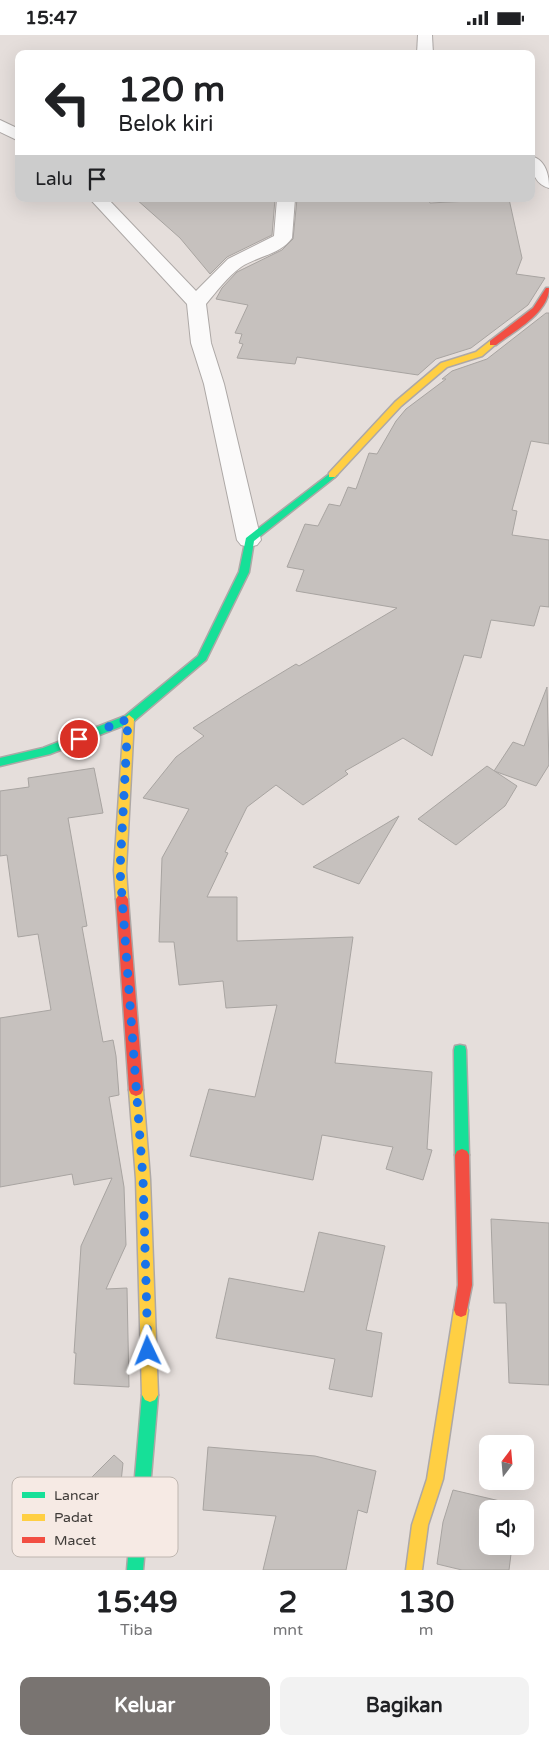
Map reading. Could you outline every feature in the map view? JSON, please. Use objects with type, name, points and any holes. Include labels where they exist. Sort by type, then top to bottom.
[{"type":"street","points":[[425,35],[425,50]]},
{"type":"street","points":[[0,125],[15,133]]},
{"type":"street","points":[[535,166],[549,183]]},
{"type":"street","points":[[0,762],[46,751],[128,719],[202,658],[244,572],[249,540],[214,384],[201,343],[196,303],[102,202]]},
{"type":"street","points":[[196,303],[230,266],[242,259],[274,247],[283,238],[286,202]]},
{"type":"street","points":[[249,540],[329,478],[398,404],[444,365],[478,354],[536,310],[549,289]]},
{"type":"street","points":[[128,719],[120,870],[143,1179],[150,1390],[143,1477]]},
{"type":"street","points":[[414,1570],[420,1525],[435,1479],[465,1285],[460,1050]]},
{"type":"street","points":[[135,1570],[136,1557]]},
{"type":"building","points":[[139,202],[275,202],[272,235],[227,257],[210,274],[180,238]]},
{"type":"building","points":[[297,202],[510,202],[522,258],[516,274],[545,278],[528,305],[471,348],[436,359],[418,375],[297,357],[295,364],[237,358],[243,344],[239,343],[242,334],[235,333],[248,305],[216,299],[222,288],[237,272],[282,250],[293,239]]},
{"type":"building","points":[[546,313],[549,313],[549,444],[531,441],[512,510],[517,511],[512,535],[549,540],[549,607],[540,606],[534,626],[491,620],[481,658],[464,655],[432,756],[403,738],[345,771],[348,774],[303,805],[276,785],[247,807],[225,852],[228,853],[207,897],[237,897],[237,941],[353,937],[335,1063],[432,1072],[427,1149],[432,1150],[423,1180],[386,1169],[393,1147],[322,1135],[313,1180],[190,1156],[209,1089],[255,1097],[277,1005],[226,1008],[223,981],[179,985],[174,942],[159,942],[162,858],[189,809],[143,798],[176,757],[204,736],[193,728],[296,664],[299,666],[397,608],[296,591],[304,570],[287,567],[305,524],[318,526],[329,504],[340,506],[348,487],[356,489],[369,453],[377,454],[396,421],[406,409],[446,379],[442,379],[452,371],[487,359]]},
{"type":"building","points":[[547,687],[549,765],[536,786],[494,771],[513,742],[524,746]]},
{"type":"building","points":[[487,766],[517,786],[505,806],[456,845],[418,819]]},
{"type":"building","points":[[94,768],[103,813],[68,818],[87,926],[82,927],[103,1042],[113,1040],[116,1056],[119,1095],[109,1097],[124,1187],[126,1245],[106,1289],[127,1288],[129,1387],[74,1384],[76,1353],[74,1353],[81,1246],[112,1178],[74,1185],[72,1174],[0,1187],[0,1018],[51,1010],[38,934],[18,937],[7,855],[0,856],[0,791],[29,787],[28,778]]},
{"type":"building","points":[[399,816],[359,884],[313,867]]},
{"type":"building","points":[[491,1219],[549,1223],[549,1385],[509,1383],[506,1303],[494,1303]]},
{"type":"building","points":[[319,1232],[385,1246],[366,1330],[382,1333],[372,1397],[329,1389],[335,1359],[216,1338],[229,1278],[304,1292]]},
{"type":"building","points":[[208,1447],[315,1456],[376,1471],[367,1513],[358,1510],[346,1570],[263,1570],[276,1516],[203,1510]]},
{"type":"building","points":[[114,1455],[123,1463],[122,1477],[92,1477]]},
{"type":"building","points":[[453,1490],[496,1500],[479,1500],[479,1555],[511,1555],[509,1570],[462,1570],[437,1564],[443,1522]]},
{"type":"traffic: fast","points":[[0,762],[46,751],[129,719],[202,658],[244,572],[249,540],[332,475]]},
{"type":"traffic: fast","points":[[460,1050],[462,1155]]},
{"type":"traffic: fast","points":[[143,1477],[150,1395]]},
{"type":"traffic: fast","points":[[135,1570],[136,1557]]},
{"type":"traffic: slow","points":[[332,475],[398,404],[444,365],[479,354],[493,343]]},
{"type":"traffic: slow","points":[[122,899],[120,870],[129,719]]},
{"type":"traffic: slow","points":[[136,1090],[143,1179],[150,1395]]},
{"type":"traffic: slow","points":[[414,1570],[420,1525],[435,1479],[461,1310]]},
{"type":"traffic: jam","points":[[493,343],[536,310],[549,290]]},
{"type":"traffic: jam","points":[[122,899],[136,1090]]},
{"type":"traffic: jam","points":[[461,1310],[465,1285],[462,1155]]},
{"type":"route","points":[[79,739],[128,719],[120,870],[143,1179],[148,1351]]}]
